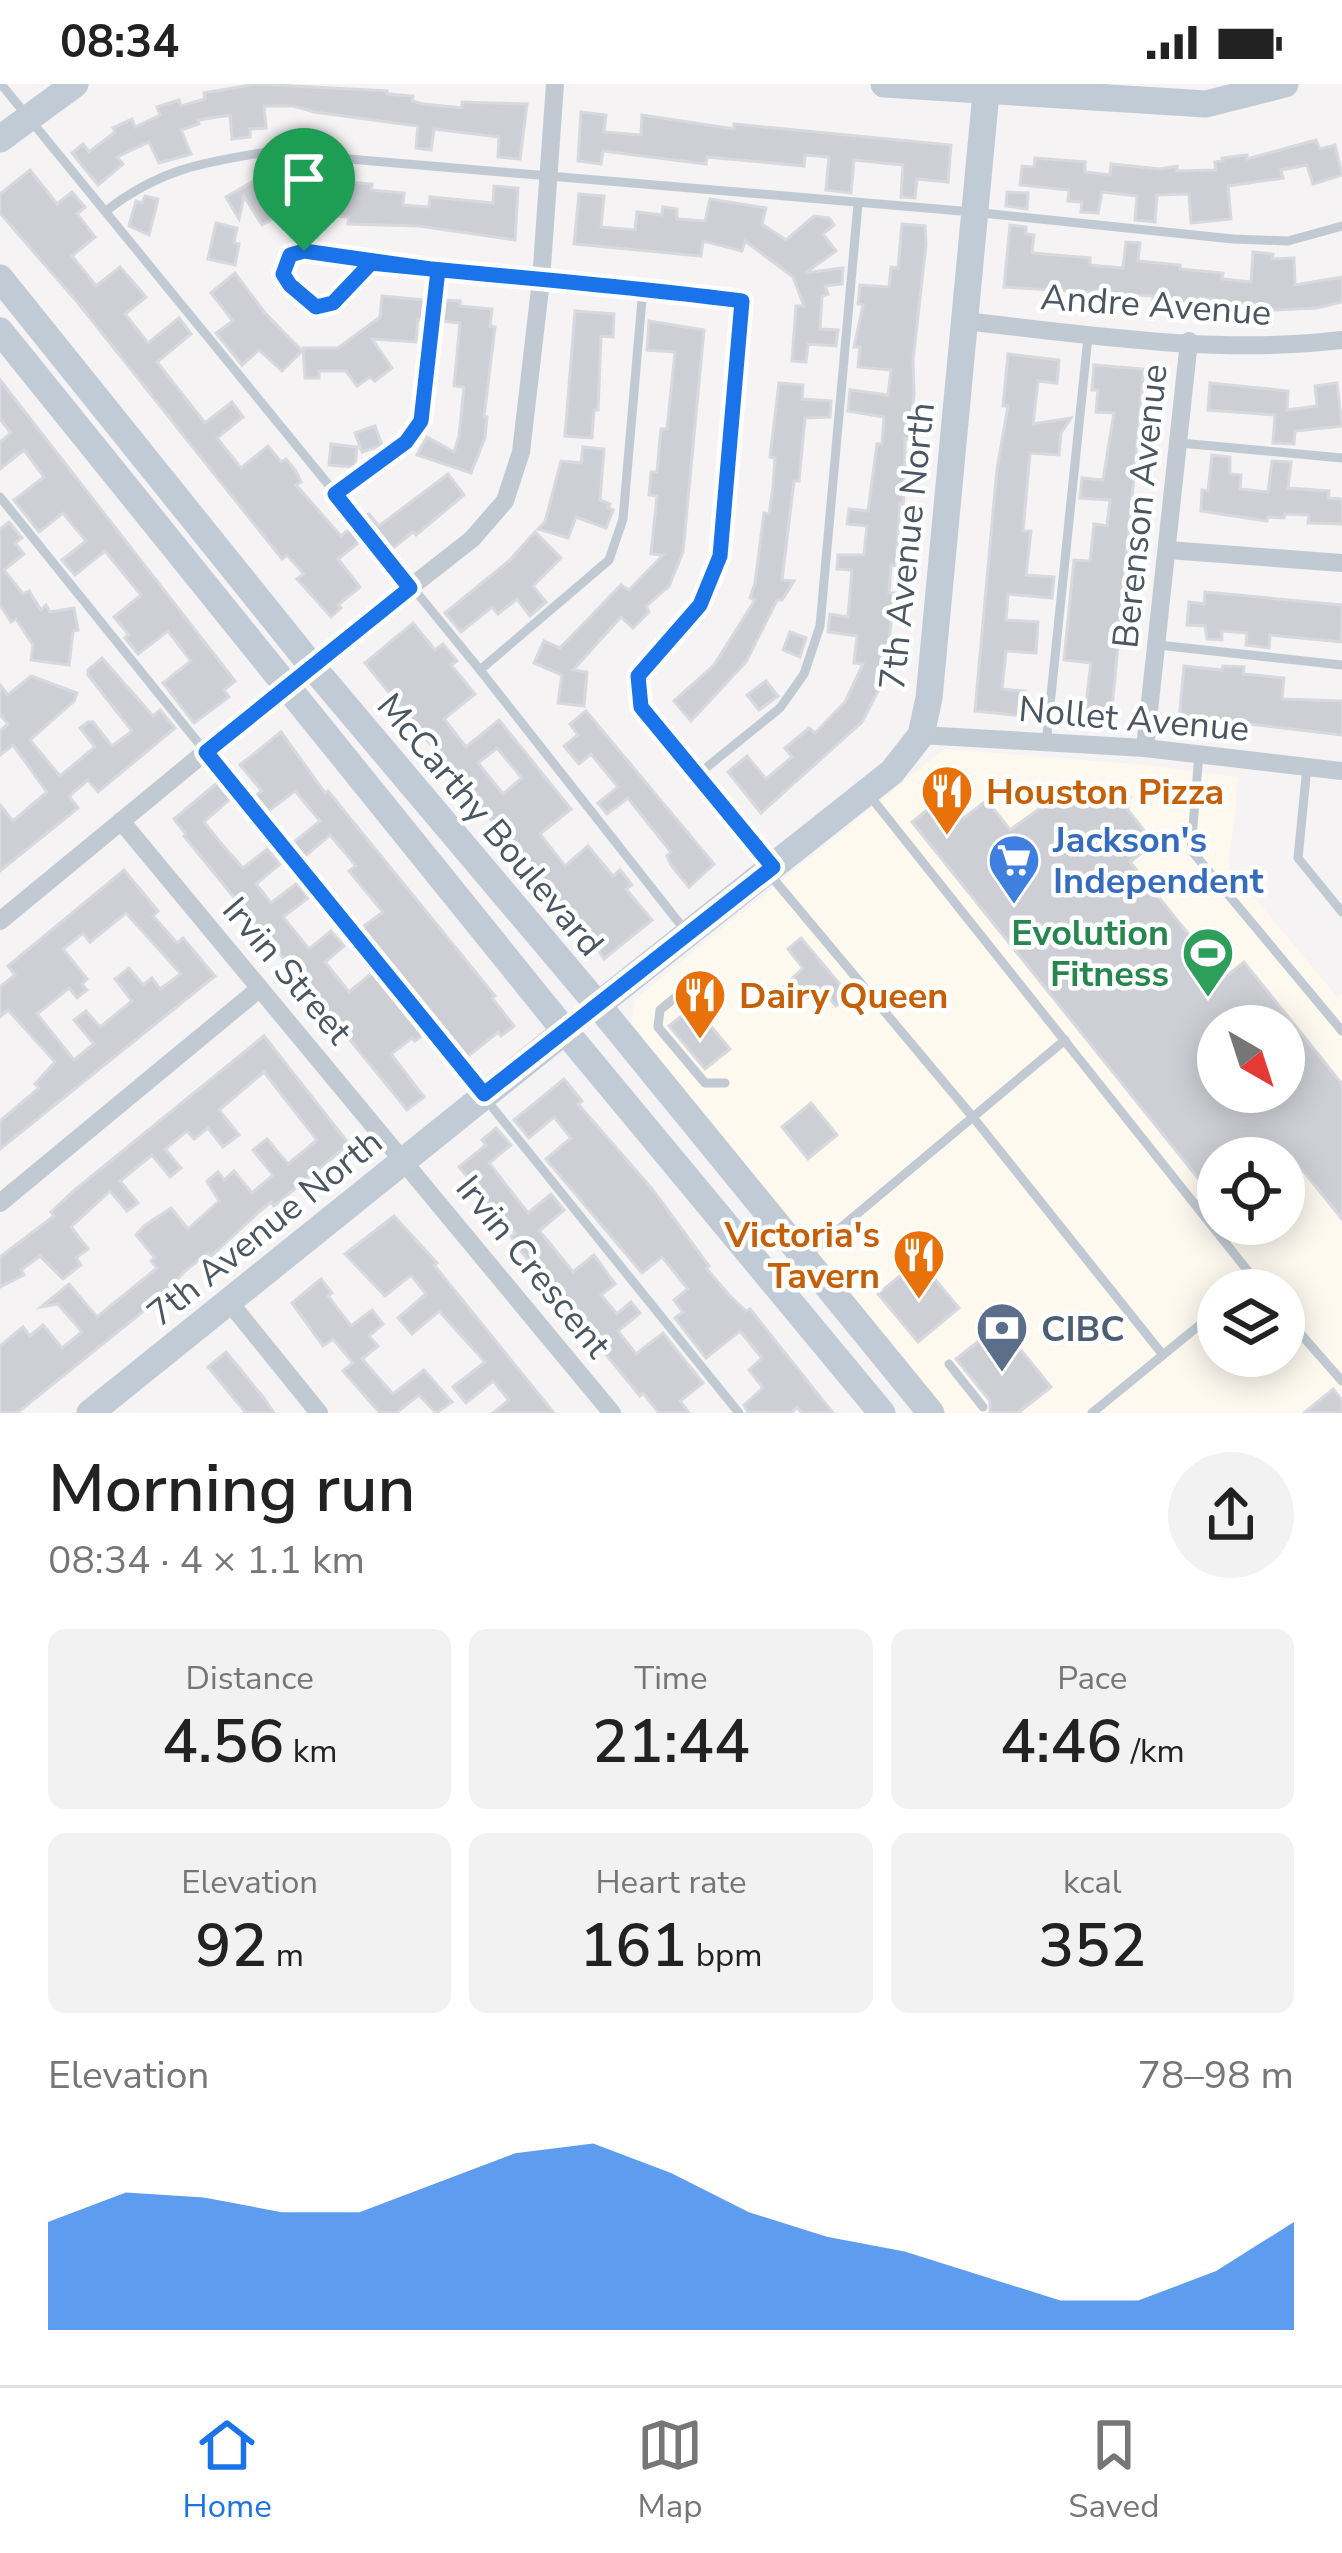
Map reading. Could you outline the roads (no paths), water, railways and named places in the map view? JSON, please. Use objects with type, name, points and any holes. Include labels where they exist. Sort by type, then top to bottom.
[{"type":"main road","points":[[0,139],[74,84]]},
{"type":"main road","points":[[884,84],[1112,93],[1206,104],[1280,85]]},
{"type":"main road","name":"7th Avenue North","points":[[598,1005],[892,772],[921,735],[986,88]]},
{"type":"main road","name":"McCarthy Boulevard","points":[[0,278],[311,665],[598,1005],[931,1413]]},
{"type":"main road","name":"McCarthy Boulevard","points":[[0,331],[881,1413]]},
{"type":"main road","name":"7th Avenue North","points":[[90,1413],[566,1031]]},
{"type":"street","points":[[0,921],[472,539],[506,501],[521,452],[541,280],[555,84]]},
{"type":"street","points":[[371,263],[742,301],[720,556],[700,605],[638,676],[641,707],[771,870]]},
{"type":"street","name":"Andre Avenue","points":[[965,321],[1278,348],[1342,340]]},
{"type":"street","name":"Berenson Avenue","points":[[1145,748],[1190,341]]},
{"type":"street","points":[[1168,550],[1342,563]]},
{"type":"street","name":"Nollet Avenue","points":[[921,735],[1145,748],[1342,771]]},
{"type":"street","name":"Irvin Street","points":[[121,821],[405,1160]]},
{"type":"street","points":[[0,1203],[260,989]]},
{"type":"street","name":"7th Avenue North","points":[[566,1031],[598,1005]]},
{"type":"street","name":"Irvin Crescent","points":[[405,1160],[612,1413]]},
{"type":"street","points":[[230,1303],[319,1413]]},
{"type":"lane","points":[[1,84],[480,670],[688,934]]},
{"type":"lane","points":[[106,212],[135,188],[165,174],[208,161],[267,152],[1270,241],[1288,242],[1342,226]]},
{"type":"lane","points":[[697,775],[780,708],[804,674],[820,626],[858,204]]},
{"type":"lane","points":[[335,494],[406,442],[421,421],[438,270]]},
{"type":"lane","points":[[480,670],[610,560],[623,519],[643,288]]},
{"type":"lane","points":[[1046,744],[1088,335]]},
{"type":"lane","points":[[1180,442],[1342,458]]},
{"type":"lane","points":[[0,497],[739,1413]]},
{"type":"lane","points":[[1158,645],[1342,665]]},
{"type":"lane","points":[[1199,754],[1191,850],[1342,1031]]},
{"type":"lane","points":[[1307,767],[1298,858],[1342,912]]},
{"type":"lane","points":[[867,791],[1246,1269]]},
{"type":"lane","points":[[771,870],[1163,1355]]},
{"type":"lane","points":[[715,984],[689,986],[660,1010],[658,1027],[704,1083],[724,1083]]},
{"type":"lane","points":[[774,1283],[1065,1040]]},
{"type":"lane","points":[[1092,1413],[1197,1327]]},
{"type":"lane","points":[[1305,1339],[1342,1381]]},
{"type":"lane","points":[[949,1364],[983,1407]]},
{"type":"place","name":"Houston Pizza","points":[[947,837]]},
{"type":"place","name":"Jackson's Independent","points":[[1014,906]]},
{"type":"place","name":"Evolution Fitness","points":[[1208,999]]},
{"type":"place","name":"Dairy Queen","points":[[700,1041]]},
{"type":"place","name":"Victoria's Tavern","points":[[919,1301]]},
{"type":"place","name":"CIBC","points":[[1002,1374]]}]
